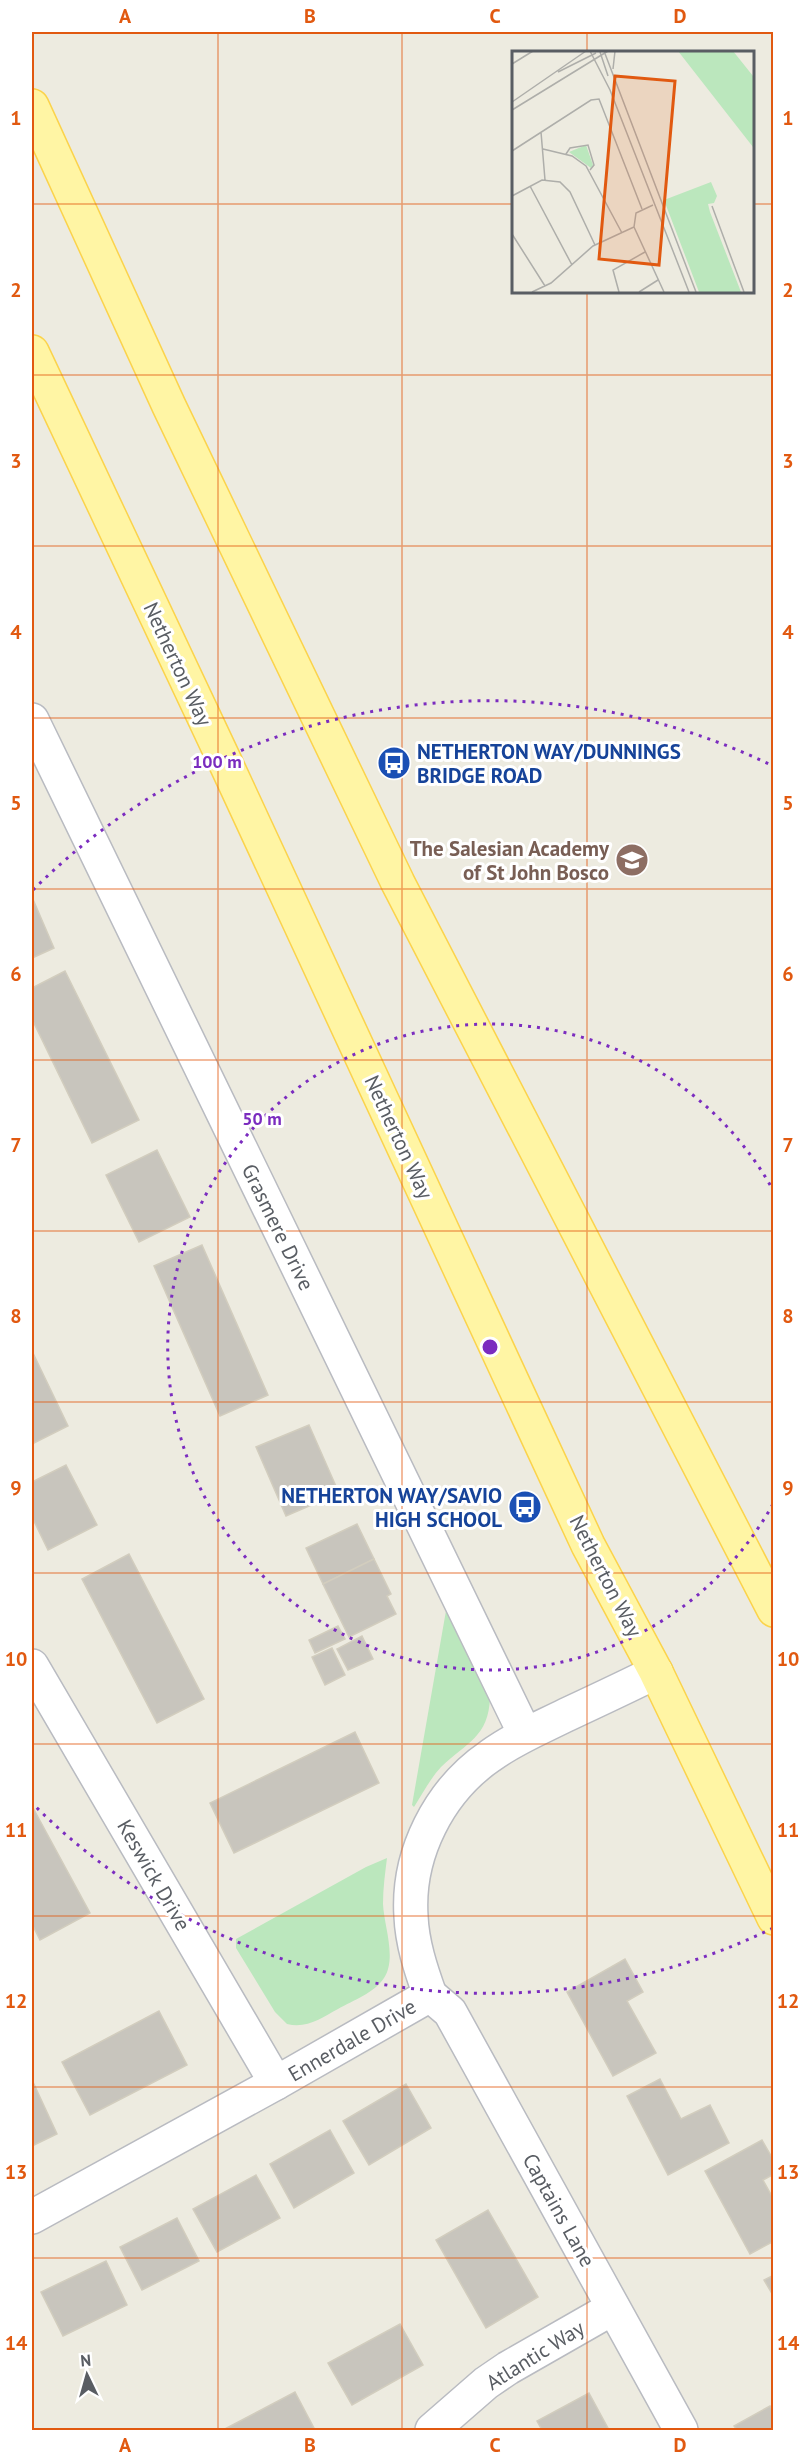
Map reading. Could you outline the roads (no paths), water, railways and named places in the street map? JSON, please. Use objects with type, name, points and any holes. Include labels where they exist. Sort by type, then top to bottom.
[{"type":"main road","points":[[32,106],[169,406],[398,883],[774,1610]]},
{"type":"main road","name":"Netherton Way","points":[[32,352],[227,766],[588,1545],[656,1672],[774,1918]]},
{"type":"street","name":"Grasmere Drive","points":[[32,720],[525,1734]]},
{"type":"street","name":"Keswick Drive","points":[[32,1666],[276,2084]]},
{"type":"street","name":"Ennerdale Drive","points":[[32,2217],[276,2084],[430,1995],[419,1964],[411,1916],[412,1875],[424,1838],[442,1803],[464,1777],[489,1756],[525,1734],[656,1672]]},
{"type":"street","name":"Captains Lane","points":[[430,1995],[450,2012],[681,2430]]},
{"type":"street","name":"Atlantic Way","points":[[432,2430],[493,2378],[613,2308]]},
{"type":"place","name":"NETHERTON WAY/DUNNINGS BRIDGE ROAD","points":[[394,763]]},
{"type":"place","name":"The Salesian Academy of St John Bosco","points":[[632,860]]},
{"type":"place","name":"NETHERTON WAY/SAVIO HIGH SCHOOL","points":[[525,1507]]}]
